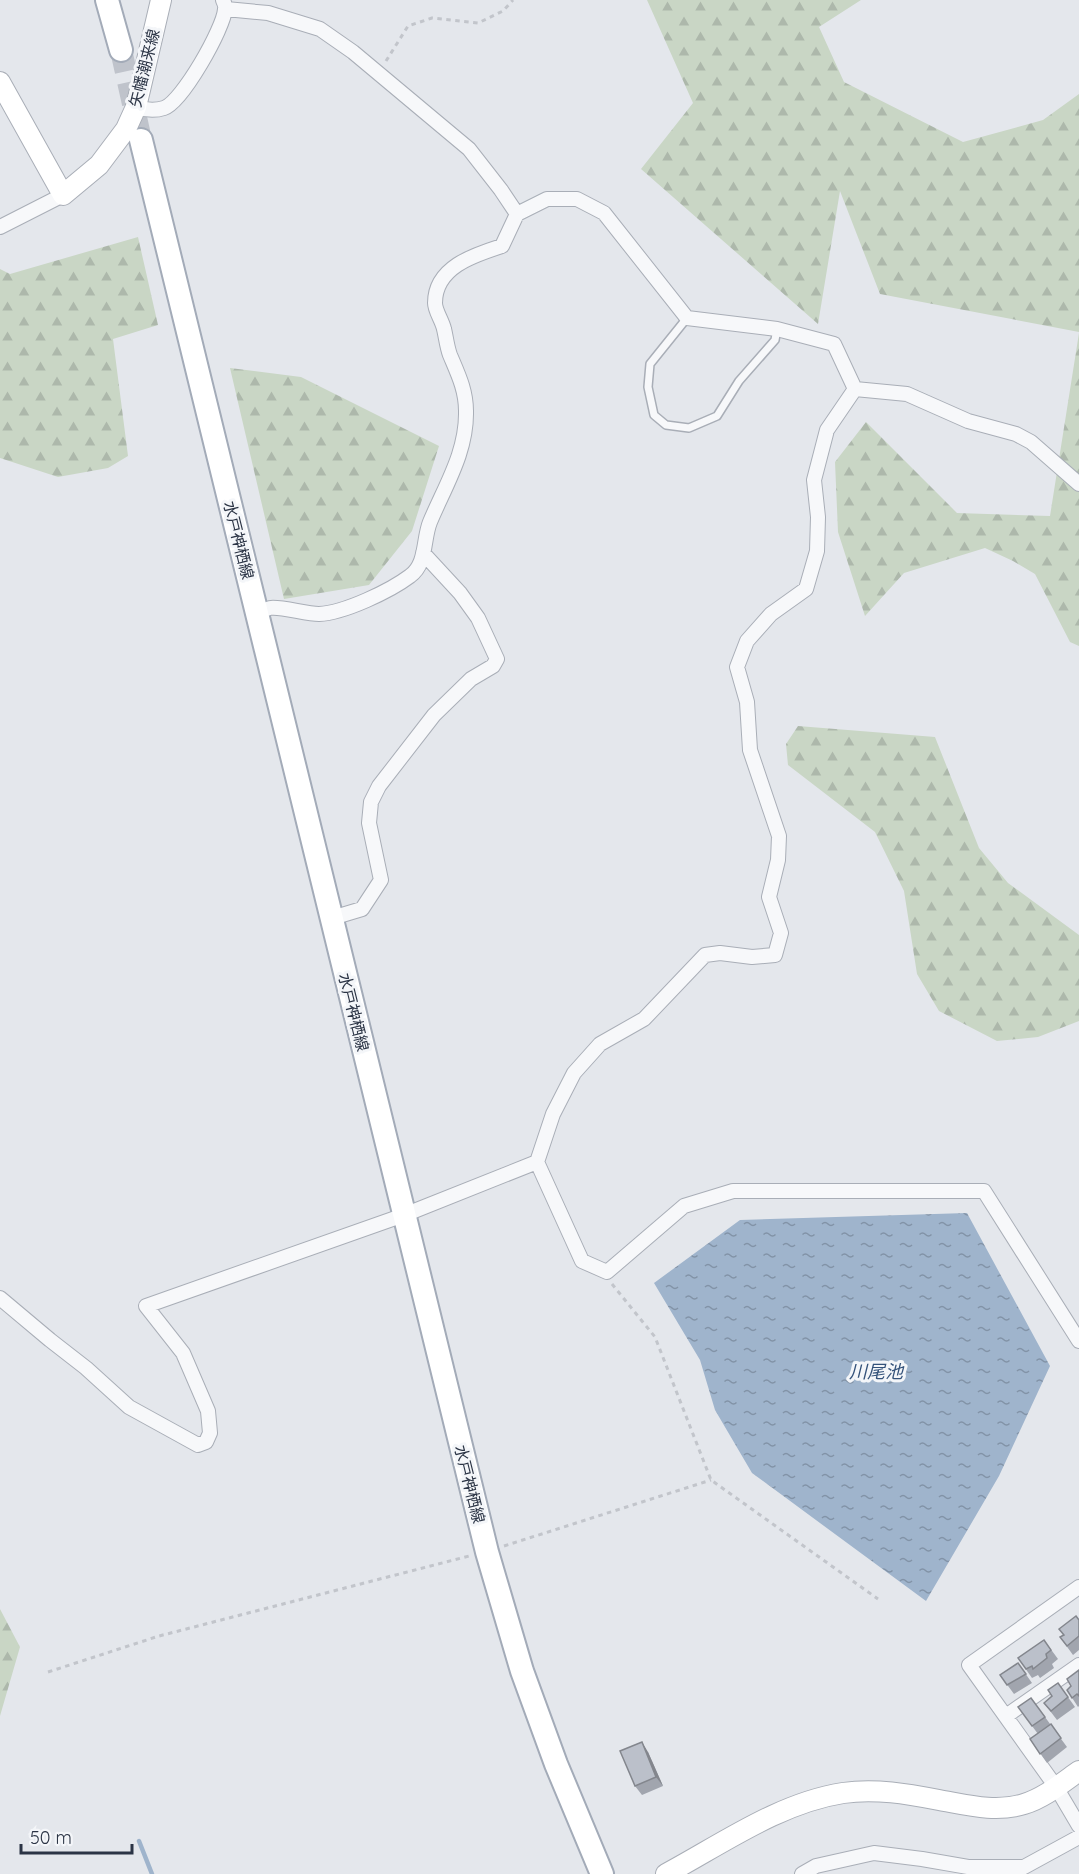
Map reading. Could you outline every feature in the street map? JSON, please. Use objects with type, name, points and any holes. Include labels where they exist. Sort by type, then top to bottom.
[{"type":"main road","points":[[107,0],[121,51]]},
{"type":"main road","name":"水戸神栖線","points":[[141,140],[487,1551],[522,1671],[556,1764],[602,1874]]},
{"type":"street","name":"矢幡潮来線","points":[[63,195],[99,165],[126,129],[136,107],[161,0]]},
{"type":"street","points":[[136,107],[148,110],[165,108],[189,84],[216,35],[224,5],[268,13],[321,29],[379,73],[469,149],[517,214]]},
{"type":"street","points":[[0,82],[63,195],[0,227]]},
{"type":"street","points":[[257,614],[271,607],[320,614],[354,607],[412,576],[422,562],[426,533],[454,471],[463,441],[466,411],[461,379],[450,354],[435,304],[439,284],[457,264],[502,246],[517,214],[547,199],[577,199],[604,213],[687,318],[777,329],[834,344],[855,389]]},
{"type":"street","points":[[855,389],[907,394],[968,421],[1016,434],[1031,442],[1079,484]]},
{"type":"street","points":[[855,389],[827,430],[814,480],[818,517],[817,551],[806,589],[771,614],[747,641],[738,667],[747,702],[750,750],[779,836],[777,860],[769,897],[781,933],[775,955],[752,957],[720,953],[705,955],[644,1019],[600,1044],[574,1073],[553,1114],[537,1162],[582,1262],[607,1272],[684,1206],[733,1191],[984,1191],[1079,1341]]},
{"type":"street","points":[[332,918],[362,909],[381,880],[369,823],[371,802],[379,786],[434,715],[471,679],[493,666],[497,659],[478,618],[460,593],[423,553]]},
{"type":"street","points":[[0,1298],[86,1368],[129,1407],[198,1445],[206,1442],[210,1433],[208,1411],[183,1353],[146,1306],[404,1215],[537,1162]]},
{"type":"street","points":[[1079,1587],[969,1665],[1056,1787],[1079,1826]]},
{"type":"street","points":[[1006,1716],[1079,1665]]},
{"type":"street","points":[[666,1874],[753,1826],[818,1797],[847,1792],[881,1791],[984,1808],[1006,1808],[1025,1804],[1079,1771]]},
{"type":"street","points":[[802,1874],[816,1866],[874,1853],[968,1867],[1026,1870],[1079,1837]]},
{"type":"lane","points":[[687,318],[650,364],[648,387],[654,415],[666,425],[689,428],[717,416],[739,381],[775,340],[777,329]]},
{"type":"path","points":[[379,73],[408,26],[432,18],[478,23],[503,11],[513,0]]},
{"type":"path","points":[[607,1272],[613,1286],[655,1337],[711,1480],[878,1599]]},
{"type":"path","points":[[48,1672],[159,1636],[487,1551],[711,1480]]},
{"type":"green space","points":[[647,0],[861,0],[819,27],[844,82],[963,142],[1043,120],[1079,94],[1079,332],[880,294],[840,191],[818,324],[641,169],[693,103]]},
{"type":"green space","points":[[138,237],[158,325],[113,339],[128,456],[108,468],[58,477],[0,458],[0,269],[10,274]]},
{"type":"green space","points":[[1079,333],[1079,646],[1070,642],[1035,574],[985,548],[904,573],[865,616],[838,532],[835,462],[866,422],[957,513],[1050,516]]},
{"type":"green space","points":[[230,368],[301,377],[439,446],[412,531],[369,585],[284,599]]},
{"type":"green space","points":[[798,726],[935,737],[979,848],[1008,883],[1079,935],[1079,1021],[1038,1037],[997,1041],[939,1011],[917,974],[904,891],[875,832],[788,765],[786,744]]},
{"type":"green space","points":[[0,1609],[20,1647],[0,1716]]},
{"type":"water","name":"川尾池","points":[[967,1213],[1050,1366],[999,1476],[926,1601],[752,1473],[715,1410],[700,1360],[654,1283],[740,1220]]},
{"type":"building","points":[[1076,1616],[1079,1620],[1079,1636],[1067,1646],[1060,1637],[1064,1635],[1059,1629]]},
{"type":"building","points":[[1044,1640],[1051,1650],[1046,1654],[1047,1658],[1033,1669],[1032,1666],[1026,1669],[1018,1658]]},
{"type":"building","points":[[1018,1663],[1026,1674],[1007,1685],[1000,1675]]},
{"type":"building","points":[[1079,1670],[1079,1696],[1077,1694],[1072,1698],[1067,1690],[1071,1686],[1067,1679]]},
{"type":"building","points":[[1058,1683],[1068,1697],[1051,1711],[1044,1703],[1052,1696],[1048,1690]]},
{"type":"building","points":[[1031,1698],[1045,1717],[1032,1726],[1018,1707]]},
{"type":"building","points":[[1051,1724],[1061,1738],[1040,1754],[1030,1739]]},
{"type":"building","points":[[642,1742],[656,1777],[635,1786],[620,1751]]},
{"type":"waterway","points":[[139,1841],[152,1874]]},
{"type":"tunnel","points":[[121,50],[141,140]]}]
